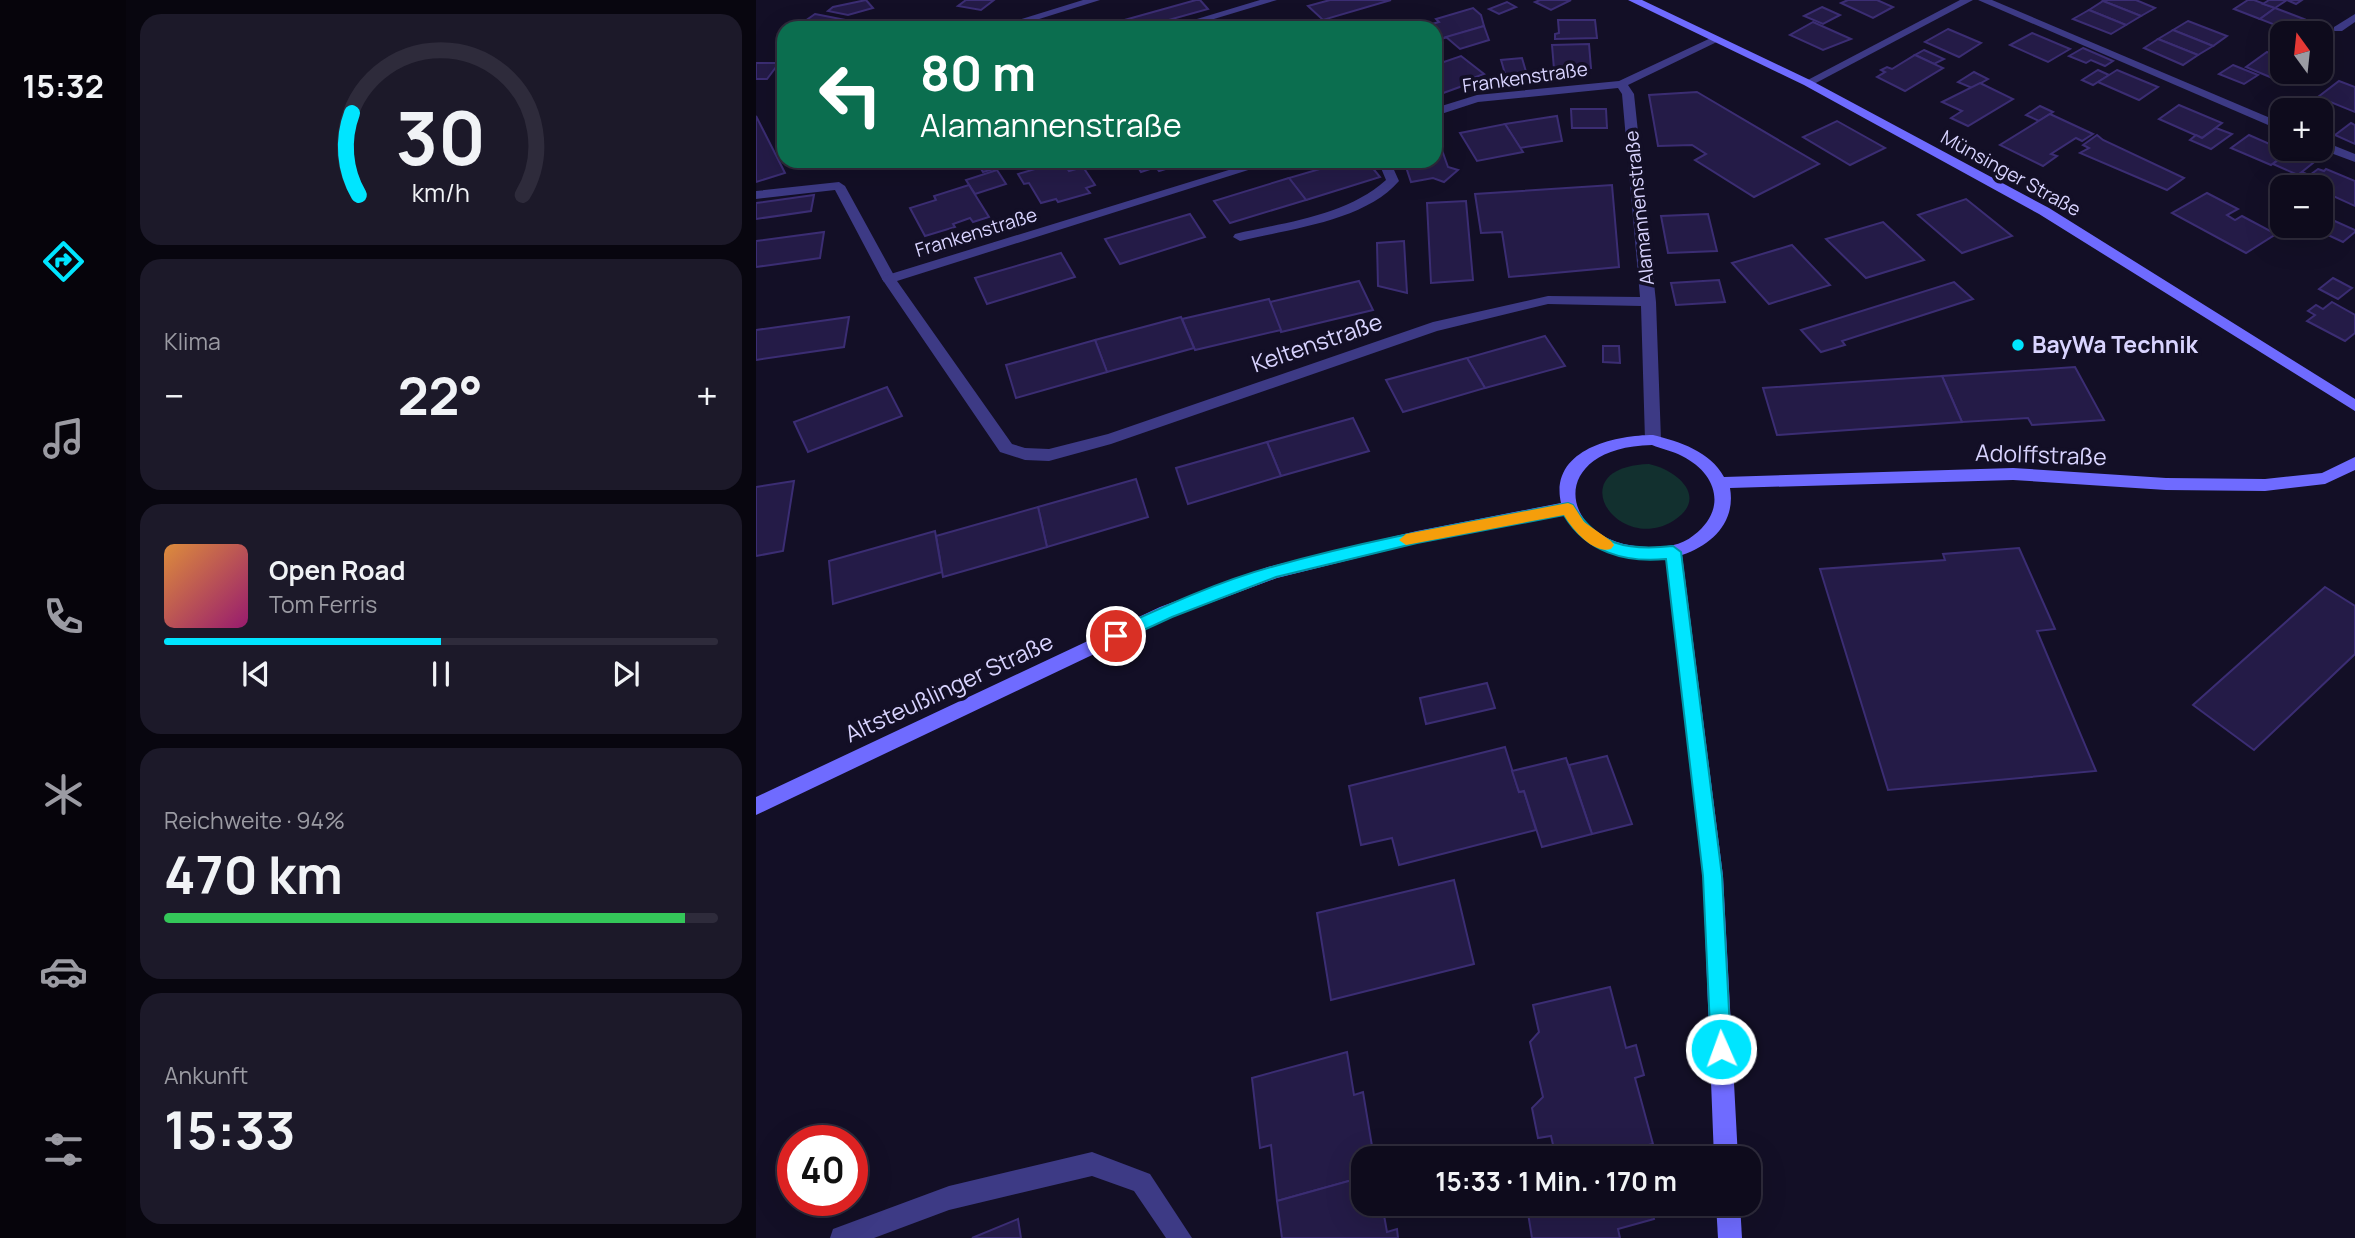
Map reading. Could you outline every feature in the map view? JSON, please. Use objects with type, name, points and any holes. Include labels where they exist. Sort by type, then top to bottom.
[{"type":"street","points":[[1022,21],[1095,0]]},
{"type":"street","points":[[1197,21],[1272,0]]},
{"type":"street","name":"Münsinger Straße","points":[[1633,0],[1808,83],[2044,211],[2355,406]]},
{"type":"street","points":[[1808,83],[1968,0]]},
{"type":"street","points":[[1983,0],[2270,122]]},
{"type":"street","points":[[2338,29],[2355,17]]},
{"type":"street","points":[[1621,84],[1717,39]]},
{"type":"street","name":"Frankenstraße","points":[[1442,109],[1477,99],[1621,84]]},
{"type":"street","name":"Alamannenstraße","points":[[1621,84],[1628,94],[1649,302],[1653,440]]},
{"type":"street","points":[[2333,149],[2355,158]]},
{"type":"street","name":"Frankenstraße","points":[[889,279],[1248,168]]},
{"type":"street","points":[[1240,237],[1345,209],[1384,190],[1392,181],[1387,168]]},
{"type":"street","points":[[756,195],[839,186],[889,279]]},
{"type":"street","name":"Keltenstraße","points":[[889,279],[1006,448],[1025,454],[1049,454],[1111,439],[1433,327],[1548,300],[1649,302]]},
{"type":"street","points":[[1653,440],[1674,444],[1695,454],[1711,467],[1721,483],[1725,500],[1721,517],[1711,532],[1694,544],[1673,552],[1647,555],[1620,551],[1597,541],[1578,526],[1568,509],[1566,490],[1572,473],[1585,458],[1604,447],[1627,441],[1653,440]]},
{"type":"street","name":"Adolffstraße","points":[[1721,483],[2013,474],[2166,484],[2265,485],[2325,478],[2355,463]]},
{"type":"street","name":"Altsteußlinger Straße","points":[[756,806],[1166,612],[1274,572],[1417,537],[1568,509]]},
{"type":"street","points":[[1673,552],[1713,876],[1725,1146]]},
{"type":"street","points":[[842,1238],[948,1198],[1092,1164],[1142,1182],[1180,1238]]},
{"type":"street","points":[[1729,1216],[1730,1238]]},
{"type":"green space","points":[[1649,464],[1670,472],[1679,479],[1689,494],[1689,503],[1684,512],[1673,521],[1652,528],[1633,527],[1617,519],[1606,506],[1602,492],[1607,479],[1622,469]]},
{"type":"building","points":[[866,0],[873,8],[848,15],[828,11],[833,7]]},
{"type":"building","points":[[966,0],[994,0],[981,10],[958,6]]},
{"type":"building","points":[[1196,0],[1200,0],[1208,9],[1165,21],[1121,21]]},
{"type":"building","points":[[1330,0],[1391,0],[1323,20],[1308,6]]},
{"type":"building","points":[[1571,0],[1551,10],[1535,2]]},
{"type":"building","points":[[1848,0],[1877,0],[1893,7],[1873,18],[1841,3]]},
{"type":"building","points":[[2136,0],[2155,8],[2141,16],[2103,1]]},
{"type":"building","points":[[2248,0],[2275,8],[2260,19],[2234,9]]},
{"type":"building","points":[[2269,0],[2287,0],[2275,8],[2263,4]]},
{"type":"building","points":[[2103,1],[2141,16],[2126,25],[2089,10]]},
{"type":"building","points":[[1507,2],[1516,7],[1499,14],[1489,9]]},
{"type":"building","points":[[1822,7],[1840,15],[1823,24],[1804,16]]},
{"type":"building","points":[[1473,8],[1481,15],[1484,26],[1442,39],[1442,21],[1436,19]]},
{"type":"building","points":[[2275,8],[2304,19],[2270,23],[2260,19]]},
{"type":"building","points":[[2089,10],[2126,25],[2111,34],[2073,19]]},
{"type":"building","points":[[815,14],[851,21],[805,21]]},
{"type":"building","points":[[1558,20],[1595,20],[1597,38],[1555,39],[1555,34],[1559,33]]},
{"type":"building","points":[[2188,21],[2227,36],[2213,46],[2173,30]]},
{"type":"building","points":[[1813,22],[1851,39],[1823,50],[1790,35]]},
{"type":"building","points":[[1484,26],[1489,40],[1460,49],[1446,37]]},
{"type":"building","points":[[1948,29],[1981,43],[1959,57],[1925,42]]},
{"type":"building","points":[[2173,30],[2213,46],[2198,55],[2158,39]]},
{"type":"building","points":[[2032,33],[2070,49],[2048,62],[2010,45]]},
{"type":"building","points":[[2158,39],[2198,55],[2183,65],[2144,48]]},
{"type":"building","points":[[1589,44],[1591,68],[1554,69],[1552,45]]},
{"type":"building","points":[[2083,48],[2113,61],[2105,66],[2091,60],[2086,63],[2069,56]]},
{"type":"building","points":[[1924,50],[1944,59],[1934,64],[1915,55]]},
{"type":"building","points":[[2267,52],[2270,53],[2270,77],[2246,67]]},
{"type":"building","points":[[1915,55],[1943,68],[1905,91],[1877,77],[1885,72],[1881,70],[1887,67],[1892,69]]},
{"type":"building","points":[[1461,56],[1484,74],[1476,77],[1479,80],[1442,93],[1442,63]]},
{"type":"building","points":[[1522,58],[1527,75],[1506,77],[1501,60]]},
{"type":"building","points":[[756,63],[777,63],[767,79],[756,79]]},
{"type":"building","points":[[2233,65],[2258,75],[2244,84],[2219,74]]},
{"type":"building","points":[[2098,70],[2109,75],[2093,85],[2082,80]]},
{"type":"building","points":[[2117,70],[2158,87],[2139,100],[2098,82]]},
{"type":"building","points":[[1974,72],[1988,79],[1972,88],[1958,82]]},
{"type":"building","points":[[2339,81],[2355,87],[2355,112],[2333,103],[2333,98],[2318,97]]},
{"type":"building","points":[[1980,83],[2013,99],[1968,126],[1951,118],[1962,111],[1942,102]]},
{"type":"building","points":[[1697,92],[1819,164],[1754,197],[1695,160],[1706,154],[1692,145],[1658,146],[1649,95]]},
{"type":"building","points":[[2179,105],[2222,123],[2202,138],[2159,119]]},
{"type":"building","points":[[2040,106],[2053,112],[2039,121],[2026,115]]},
{"type":"building","points":[[1571,109],[1606,109],[1607,128],[1572,128]]},
{"type":"building","points":[[2050,114],[2093,134],[2082,141],[2076,138],[2051,154],[2057,156],[2043,166],[2000,145]]},
{"type":"building","points":[[756,116],[777,157],[777,168],[782,168],[785,173],[756,182]]},
{"type":"building","points":[[1557,116],[1562,141],[1520,148],[1505,124]]},
{"type":"building","points":[[1837,121],[1885,148],[1850,165],[1803,137]]},
{"type":"building","points":[[2351,123],[2355,125],[2355,144],[2335,135]]},
{"type":"building","points":[[1505,124],[1523,152],[1477,161],[1460,133]]},
{"type":"building","points":[[2216,128],[2232,134],[2211,149],[2190,140],[2196,135],[2202,138]]},
{"type":"building","points":[[2097,135],[2184,178],[2167,190],[2080,153],[2089,148],[2083,145]]},
{"type":"building","points":[[2249,135],[2270,144],[2270,161],[2276,161],[2271,165],[2231,148]]},
{"type":"building","points":[[1442,150],[1448,167],[1458,170],[1444,182],[1433,178],[1411,182],[1406,168],[1442,168]]},
{"type":"building","points":[[2277,161],[2313,163],[2298,175],[2273,164]]},
{"type":"building","points":[[980,168],[997,168],[983,172]]},
{"type":"building","points":[[1038,168],[1067,168],[1069,171],[1084,168],[1095,185],[1086,188],[1090,193],[1058,202],[1056,199],[1041,203],[1029,183],[1024,184],[1018,174]]},
{"type":"building","points":[[1323,168],[1373,168],[1380,177],[1306,200],[1289,178]]},
{"type":"building","points":[[2318,169],[2326,169],[2355,181],[2355,206],[2333,196],[2333,175],[2310,175]]},
{"type":"building","points":[[997,170],[1006,184],[975,194],[966,180]]},
{"type":"building","points":[[1289,178],[1306,200],[1230,223],[1214,201]]},
{"type":"building","points":[[969,185],[989,217],[973,222],[970,218],[953,224],[955,227],[925,236],[910,208],[936,200],[934,196]]},
{"type":"building","points":[[1612,185],[1619,267],[1509,277],[1502,232],[1481,233],[1475,194]]},
{"type":"building","points":[[2207,193],[2238,209],[2227,215],[2235,220],[2242,216],[2270,231],[2270,238],[2246,253],[2172,213]]},
{"type":"building","points":[[814,195],[811,211],[756,219],[756,203]]},
{"type":"building","points":[[1966,199],[2012,236],[1962,253],[1918,215]]},
{"type":"building","points":[[1466,201],[1473,280],[1431,283],[1427,203]]},
{"type":"building","points":[[1190,214],[1205,237],[1120,264],[1105,239]]},
{"type":"building","points":[[1708,214],[1717,251],[1668,253],[1661,216]]},
{"type":"building","points":[[2333,220],[2355,230],[2343,242],[2333,237]]},
{"type":"building","points":[[1883,222],[1924,260],[1866,278],[1826,239]]},
{"type":"building","points":[[824,232],[820,258],[756,267],[756,241]]},
{"type":"building","points":[[1404,241],[1407,293],[1378,286],[1377,243]]},
{"type":"building","points":[[1792,245],[1830,285],[1769,304],[1732,263]]},
{"type":"building","points":[[1061,253],[1075,277],[987,304],[975,278]]},
{"type":"building","points":[[2333,278],[2352,288],[2338,299],[2319,289]]},
{"type":"building","points":[[1719,280],[1725,302],[1676,305],[1671,283]]},
{"type":"building","points":[[1359,281],[1373,310],[1281,332],[1270,302]]},
{"type":"building","points":[[1954,282],[1973,299],[1842,341],[1845,345],[1821,352],[1801,330]]},
{"type":"building","points":[[1269,299],[1281,330],[1195,350],[1182,319]]},
{"type":"building","points":[[2332,302],[2355,315],[2355,333],[2345,341],[2307,321],[2315,315],[2308,311],[2316,305],[2323,309]]},
{"type":"building","points":[[849,317],[844,347],[756,360],[756,330]]},
{"type":"building","points":[[1181,317],[1194,348],[1107,372],[1095,340]]},
{"type":"building","points":[[1545,336],[1565,366],[1485,388],[1467,358]]},
{"type":"building","points":[[1095,340],[1107,372],[1016,398],[1006,365]]},
{"type":"building","points":[[1603,346],[1619,346],[1620,363],[1603,362]]},
{"type":"building","points":[[1467,358],[1485,388],[1403,412],[1386,380]]},
{"type":"building","points":[[2075,367],[2104,420],[2032,425],[2028,418],[1962,422],[1942,376]]},
{"type":"building","points":[[1942,376],[1962,422],[1777,435],[1763,388]]},
{"type":"building","points":[[887,387],[902,416],[808,452],[794,422]]},
{"type":"building","points":[[1353,418],[1369,451],[1281,476],[1267,442]]},
{"type":"building","points":[[1267,442],[1281,476],[1188,504],[1176,468]]},
{"type":"building","points":[[1136,479],[1148,517],[1047,547],[1038,507]]},
{"type":"building","points":[[794,481],[783,551],[756,556],[756,487]]},
{"type":"building","points":[[1038,507],[1047,547],[943,577],[936,536]]},
{"type":"building","points":[[935,531],[942,572],[833,604],[829,561]]},
{"type":"building","points":[[2019,548],[2055,629],[2037,631],[2096,771],[1888,790],[1820,569],[1945,560],[1943,554]]},
{"type":"building","points":[[2325,587],[2355,606],[2355,654],[2254,750],[2193,705]]},
{"type":"building","points":[[1487,683],[1495,708],[1426,724],[1420,698]]},
{"type":"building","points":[[1505,747],[1519,792],[1524,791],[1536,830],[1399,865],[1392,838],[1361,845],[1349,786]]},
{"type":"building","points":[[1607,756],[1632,824],[1592,834],[1569,765]]},
{"type":"building","points":[[1566,758],[1592,834],[1542,847],[1524,791],[1519,792],[1512,771]]},
{"type":"building","points":[[1454,880],[1474,964],[1331,1000],[1317,913]]},
{"type":"building","points":[[1610,987],[1626,1048],[1636,1045],[1644,1075],[1635,1078],[1653,1144],[1553,1146],[1551,1136],[1538,1138],[1532,1108],[1543,1097],[1530,1042],[1539,1032],[1533,1005]]},
{"type":"building","points":[[1347,1052],[1354,1095],[1363,1092],[1372,1146],[1351,1146],[1351,1180],[1277,1201],[1271,1145],[1260,1148],[1252,1078]]},
{"type":"building","points":[[1351,1180],[1351,1216],[1384,1216],[1387,1232],[1397,1229],[1398,1238],[1282,1238],[1277,1201]]},
{"type":"building","points":[[1528,1216],[1653,1216],[1654,1219],[1618,1229],[1620,1238],[1532,1238]]},
{"type":"building","points":[[1018,1219],[1021,1238],[972,1238]]},
{"type":"slow traffic","points":[[1406,540],[1568,509],[1578,526],[1606,545]]},
{"type":"place","name":"BayWa Technik","points":[[2018,345]]},
{"type":"route","points":[[1116,636],[1166,612],[1274,572],[1417,537],[1568,509],[1578,526],[1597,541],[1620,551],[1647,555],[1673,552],[1681,599],[1713,876],[1721,1049]]}]
